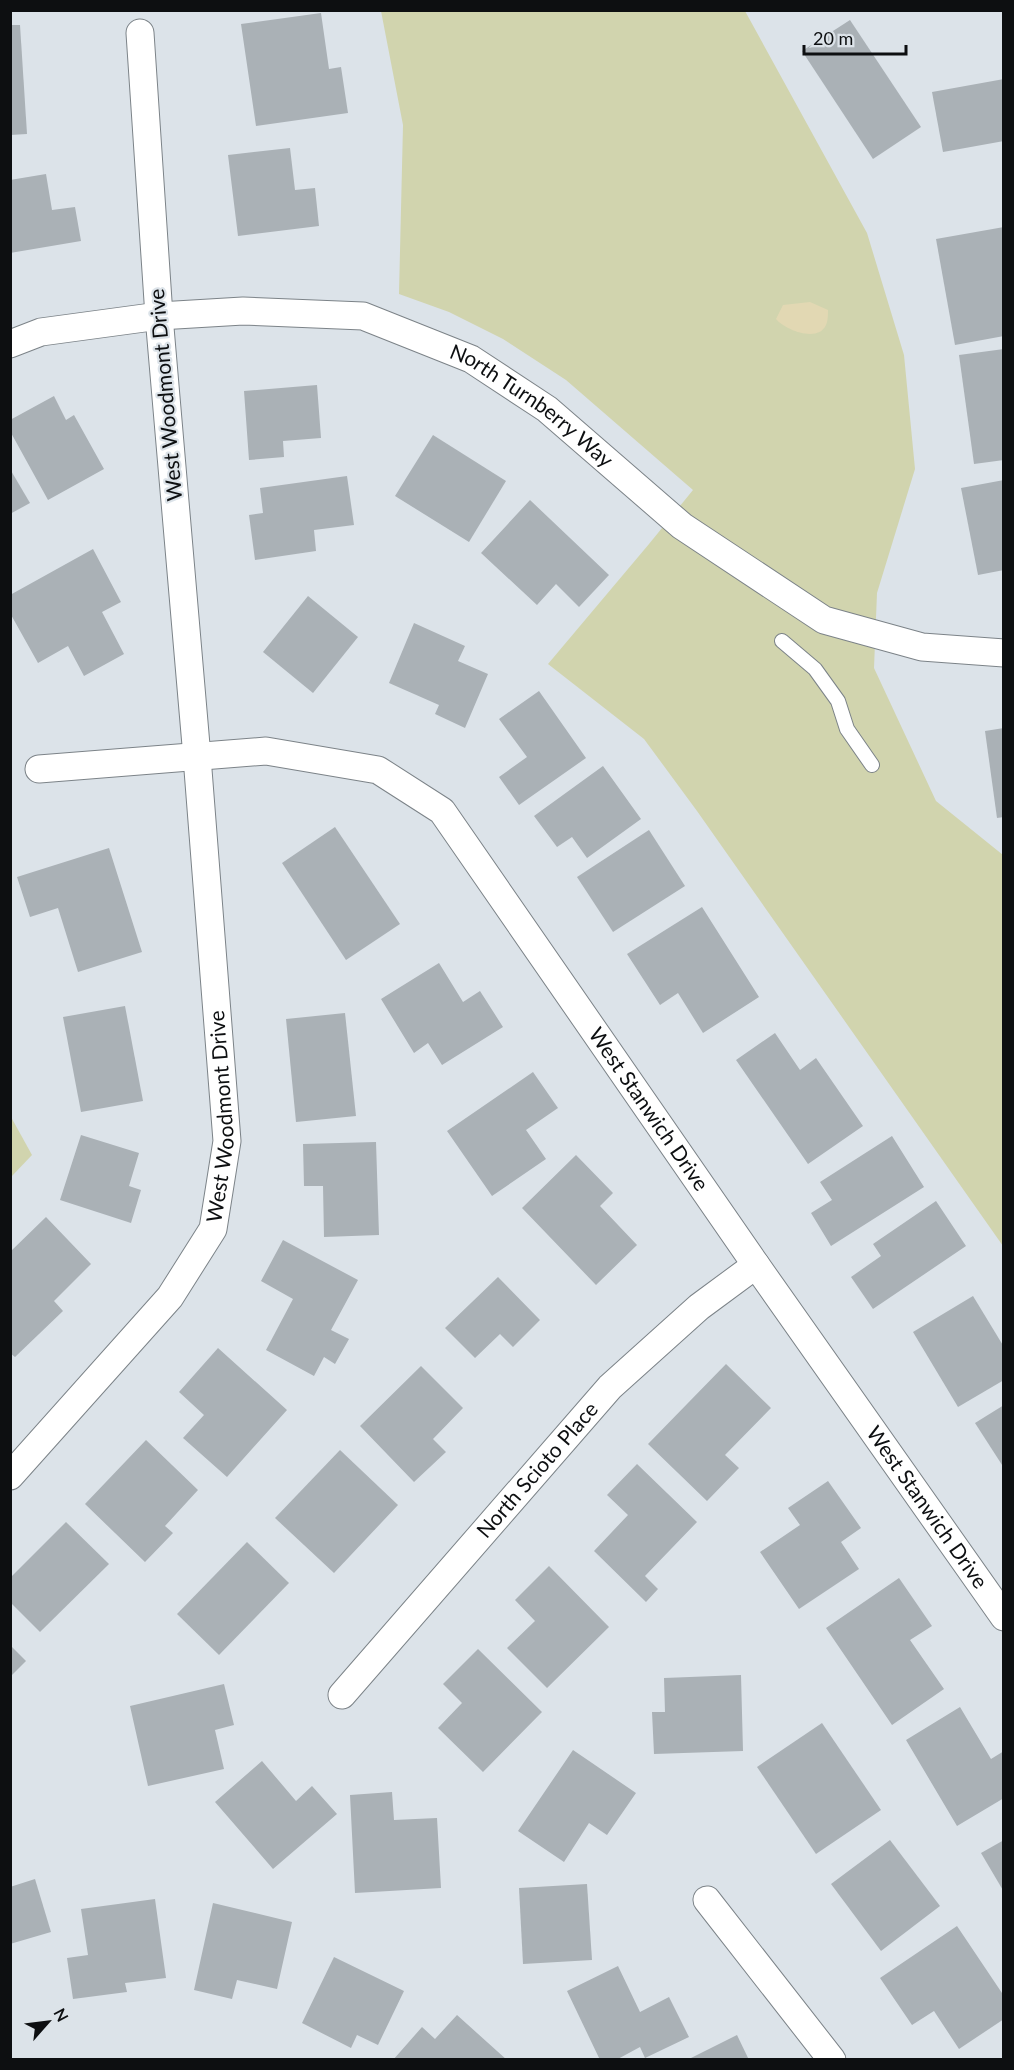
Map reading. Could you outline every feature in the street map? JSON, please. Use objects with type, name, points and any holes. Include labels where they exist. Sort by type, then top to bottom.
[{"type":"street","name":"West Woodmont Drive","points":[[10,1476],[170,1297],[213,1229],[227,1142],[159,316],[140,33]]},
{"type":"street","name":"North Turnberry Way","points":[[10,344],[41,332],[159,316],[243,311],[363,316],[471,359],[547,409],[682,526],[824,620],[922,647],[1004,653]]},
{"type":"street","name":"West Stanwich Drive","points":[[197,757],[266,752],[378,770],[442,811],[756,1266],[1004,1617]]},
{"type":"street","points":[[39,769],[197,757]]},
{"type":"street","name":"North Scioto Place","points":[[342,1695],[610,1387],[699,1307],[756,1266]]},
{"type":"street","points":[[707,1900],[832,2060]]},
{"type":"lane","points":[[782,641],[815,669],[838,701],[847,729],[872,765]]},
{"type":"green space","points":[[381,11],[745,11],[867,233],[904,355],[915,469],[877,593],[874,668],[936,801],[1003,855],[1003,1246],[644,739],[548,664],[693,490],[566,380],[503,339],[449,312],[399,294],[403,125]]},
{"type":"green space","points":[[11,1117],[32,1155],[10,1177]]},
{"type":"sand","points":[[810,302],[828,310],[827,323],[822,330],[816,333],[801,333],[786,327],[776,319],[783,305]]},
{"type":"building","points":[[321,13],[329,69],[341,67],[348,113],[256,126],[241,24]]},
{"type":"building","points":[[850,20],[921,127],[873,159],[802,51]]},
{"type":"building","points":[[10,25],[20,25],[27,134],[10,135]]},
{"type":"building","points":[[1004,79],[1004,141],[943,152],[932,92]]},
{"type":"building","points":[[290,148],[295,190],[315,188],[319,226],[238,236],[228,155]]},
{"type":"building","points":[[46,174],[52,210],[75,207],[81,241],[10,253],[10,180]]},
{"type":"building","points":[[1004,227],[1004,336],[955,345],[936,239]]},
{"type":"building","points":[[1004,349],[1004,460],[974,464],[959,355]]},
{"type":"building","points":[[317,385],[321,438],[283,441],[284,457],[249,460],[244,391]]},
{"type":"building","points":[[54,396],[66,420],[74,415],[104,469],[48,500],[10,431],[10,420]]},
{"type":"building","points":[[433,435],[506,481],[469,542],[395,496]]},
{"type":"building","points":[[10,469],[30,503],[10,514]]},
{"type":"building","points":[[347,476],[354,525],[314,530],[316,551],[255,560],[249,515],[263,513],[260,488]]},
{"type":"building","points":[[1004,480],[1004,570],[978,575],[961,488]]},
{"type":"building","points":[[530,500],[609,575],[579,607],[556,584],[537,605],[481,553]]},
{"type":"building","points":[[93,549],[121,602],[102,612],[124,654],[84,676],[68,646],[38,663],[10,613],[10,595]]},
{"type":"building","points":[[308,596],[358,637],[313,693],[263,652]]},
{"type":"building","points":[[414,623],[465,646],[458,661],[488,674],[465,728],[435,714],[439,705],[389,683]]},
{"type":"building","points":[[539,691],[586,758],[519,805],[499,777],[527,757],[499,719]]},
{"type":"building","points":[[1004,728],[1004,817],[997,818],[985,731]]},
{"type":"building","points":[[603,766],[641,819],[587,858],[572,837],[557,847],[534,816]]},
{"type":"building","points":[[335,827],[400,924],[346,960],[282,863]]},
{"type":"building","points":[[649,830],[685,886],[613,932],[577,877]]},
{"type":"building","points":[[109,848],[142,952],[78,972],[58,908],[30,917],[17,877]]},
{"type":"building","points":[[702,907],[759,997],[703,1033],[678,993],[660,1005],[627,954]]},
{"type":"building","points":[[439,963],[463,1002],[480,991],[503,1027],[442,1065],[428,1043],[414,1053],[381,999]]},
{"type":"building","points":[[125,1006],[143,1101],[81,1112],[63,1017]]},
{"type":"building","points":[[345,1013],[356,1116],[296,1122],[286,1019]]},
{"type":"building","points":[[775,1033],[800,1070],[816,1058],[863,1126],[808,1164],[736,1060]]},
{"type":"building","points":[[533,1072],[558,1108],[526,1130],[546,1159],[492,1196],[447,1131]]},
{"type":"building","points":[[81,1135],[139,1153],[129,1186],[141,1190],[131,1223],[60,1200]]},
{"type":"building","points":[[892,1136],[924,1187],[831,1246],[811,1213],[832,1200],[820,1182]]},
{"type":"building","points":[[376,1142],[379,1235],[324,1237],[323,1186],[304,1186],[303,1144]]},
{"type":"building","points":[[576,1155],[613,1193],[600,1206],[637,1245],[596,1285],[522,1208]]},
{"type":"building","points":[[936,1201],[966,1246],[873,1309],[851,1277],[881,1256],[873,1244]]},
{"type":"building","points":[[46,1217],[91,1264],[54,1301],[63,1311],[15,1357],[10,1353],[10,1252]]},
{"type":"building","points":[[283,1240],[358,1280],[331,1330],[349,1339],[335,1364],[324,1357],[314,1376],[266,1350],[293,1299],[261,1281]]},
{"type":"building","points":[[498,1277],[540,1320],[513,1347],[500,1334],[475,1358],[445,1328]]},
{"type":"building","points":[[973,1296],[1004,1347],[1004,1380],[958,1407],[913,1332]]},
{"type":"building","points":[[218,1348],[287,1410],[227,1477],[183,1438],[204,1415],[179,1392]]},
{"type":"building","points":[[726,1364],[771,1408],[725,1455],[739,1468],[707,1501],[648,1444]]},
{"type":"building","points":[[421,1366],[463,1408],[433,1439],[446,1452],[414,1482],[360,1426]]},
{"type":"building","points":[[1004,1405],[1004,1468],[975,1423]]},
{"type":"building","points":[[146,1440],[198,1490],[165,1526],[173,1533],[145,1562],[85,1504]]},
{"type":"building","points":[[340,1450],[398,1505],[334,1573],[275,1518]]},
{"type":"building","points":[[637,1464],[697,1522],[645,1576],[658,1589],[646,1602],[594,1551],[628,1515],[607,1495]]},
{"type":"building","points":[[828,1481],[861,1528],[841,1542],[859,1569],[799,1609],[760,1552],[800,1525],[788,1508]]},
{"type":"building","points":[[66,1522],[109,1564],[40,1632],[10,1602],[10,1578]]},
{"type":"building","points":[[247,1542],[289,1583],[219,1655],[177,1614]]},
{"type":"building","points":[[549,1566],[609,1627],[547,1688],[507,1648],[535,1621],[515,1600]]},
{"type":"building","points":[[899,1578],[932,1626],[910,1640],[944,1689],[892,1725],[826,1628]]},
{"type":"building","points":[[10,1645],[26,1661],[10,1677]]},
{"type":"building","points":[[478,1649],[542,1712],[483,1772],[438,1728],[462,1703],[443,1684]]},
{"type":"building","points":[[741,1675],[743,1751],[654,1754],[652,1712],[665,1712],[664,1678]]},
{"type":"building","points":[[224,1684],[234,1725],[215,1730],[224,1769],[148,1786],[130,1706]]},
{"type":"building","points":[[960,1707],[991,1759],[1004,1751],[1004,1798],[957,1826],[906,1740]]},
{"type":"building","points":[[822,1723],[881,1810],[816,1854],[757,1767]]},
{"type":"building","points":[[573,1750],[636,1793],[607,1835],[589,1823],[564,1862],[518,1831]]},
{"type":"building","points":[[262,1761],[296,1801],[312,1786],[337,1814],[273,1869],[215,1802]]},
{"type":"building","points":[[392,1792],[394,1820],[437,1818],[441,1888],[355,1893],[350,1795]]},
{"type":"building","points":[[890,1840],[940,1906],[881,1951],[831,1884]]},
{"type":"building","points":[[1004,1840],[1004,1892],[981,1853]]},
{"type":"building","points":[[35,1879],[51,1932],[10,1944],[10,1887]]},
{"type":"building","points":[[587,1884],[592,1960],[523,1964],[519,1888]]},
{"type":"building","points":[[155,1899],[166,1978],[125,1983],[127,1992],[73,1999],[67,1958],[88,1955],[81,1909]]},
{"type":"building","points":[[213,1903],[292,1922],[277,1989],[237,1980],[232,1999],[194,1990]]},
{"type":"building","points":[[957,1926],[1004,1996],[1004,2019],[959,2049],[934,2011],[912,2025],[880,1978]]},
{"type":"building","points":[[334,1957],[404,1991],[378,2045],[357,2035],[351,2048],[302,2023]]},
{"type":"building","points":[[618,1966],[640,2012],[669,1997],[689,2037],[645,2058],[640,2047],[616,2060],[600,2060],[567,1991]]},
{"type":"building","points":[[457,2015],[507,2060],[393,2060],[422,2027],[435,2039]]},
{"type":"building","points":[[737,2035],[749,2060],[687,2060]]}]
